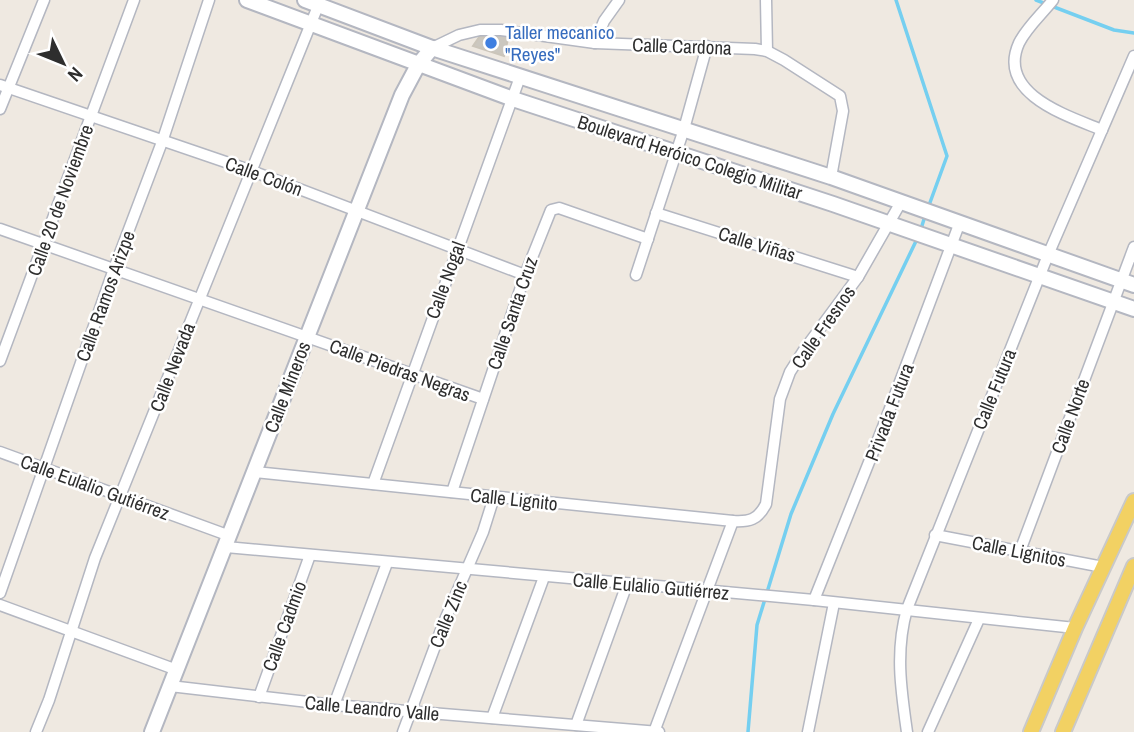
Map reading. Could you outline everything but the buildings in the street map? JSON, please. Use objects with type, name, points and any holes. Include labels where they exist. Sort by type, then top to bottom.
[{"type":"main road","points":[[1031,732],[1102,567],[1134,501]]},
{"type":"main road","points":[[1063,732],[1134,566]]},
{"type":"street","points":[[0,109],[4,86],[44,0]]},
{"type":"street","name":"Calle 20 de Noviembre","points":[[0,361],[134,0]]},
{"type":"street","name":"Calle Ramos Arizpe","points":[[0,593],[114,269],[162,142],[209,0]]},
{"type":"street","name":"Boulevard Heróico Colegio Militar","points":[[247,0],[513,99],[890,223],[1134,309]]},
{"type":"street","points":[[595,43],[604,20],[619,0]]},
{"type":"street","points":[[766,0],[767,51]]},
{"type":"street","points":[[1053,0],[1020,41],[1016,53],[1017,69],[1023,87],[1052,110],[1101,130]]},
{"type":"street","name":"Boulevard Heróico Colegio Militar","points":[[311,3],[432,48],[831,177],[1127,282]]},
{"type":"street","name":"Calle Nevada","points":[[36,732],[86,580],[310,25],[311,3]]},
{"type":"street","name":"Calle Cardona","points":[[432,48],[459,35],[480,30],[501,30],[595,43],[707,46],[767,51],[840,96],[843,111],[831,177]]},
{"type":"street","points":[[636,275],[684,129],[707,46]]},
{"type":"street","name":"Calle Mineros","points":[[152,732],[401,95],[418,65],[432,48]]},
{"type":"street","name":"Calle Futura","points":[[907,732],[899,677],[899,648],[907,609],[1048,255],[1134,56]]},
{"type":"street","name":"Calle Nogal","points":[[373,484],[520,77]]},
{"type":"street","name":"Calle Colón","points":[[4,86],[252,171],[525,275]]},
{"type":"street","name":"Calle Fresnos","points":[[766,504],[780,399],[790,372],[858,277],[901,202]]},
{"type":"street","name":"Calle Santa Cruz","points":[[452,492],[548,215],[554,208],[559,208],[648,239]]},
{"type":"street","name":"Calle Viñas","points":[[656,213],[858,277]]},
{"type":"street","name":"Privada Futura","points":[[814,600],[960,222]]},
{"type":"street","name":"Calle Piedras Negras","points":[[0,229],[483,399]]},
{"type":"street","name":"Calle Norte","points":[[1020,551],[1112,302],[1127,282],[1134,247]]},
{"type":"street","name":"Calle Eulalio Gutiérrez","points":[[0,452],[121,496],[228,542],[310,555],[387,563],[814,600],[1075,628]]},
{"type":"street","name":"Calle Lignito","points":[[255,472],[748,522],[755,519],[766,504]]},
{"type":"street","name":"Calle Zinc","points":[[403,732],[494,497]]},
{"type":"street","points":[[656,732],[733,521]]},
{"type":"street","name":"Calle Lignitos","points":[[935,535],[1102,567]]},
{"type":"street","name":"Calle Cadmio","points":[[259,698],[310,555]]},
{"type":"street","points":[[334,705],[387,563]]},
{"type":"street","points":[[492,718],[544,577]]},
{"type":"street","points":[[576,725],[627,583]]},
{"type":"street","points":[[808,732],[834,603]]},
{"type":"street","points":[[0,605],[177,670]]},
{"type":"street","points":[[928,732],[979,619]]},
{"type":"street","name":"Calle Leandro Valle","points":[[170,686],[259,698],[656,732]]},
{"type":"waterway","points":[[896,0],[947,156],[928,208]]},
{"type":"waterway","points":[[1036,0],[1114,30],[1134,33]]},
{"type":"waterway","points":[[920,232],[925,216]]},
{"type":"waterway","points":[[748,732],[757,625],[791,514],[833,414],[917,239]]},
{"type":"place","name":"Taller mecanico \"Reyes\"","points":[[491,43]]}]
